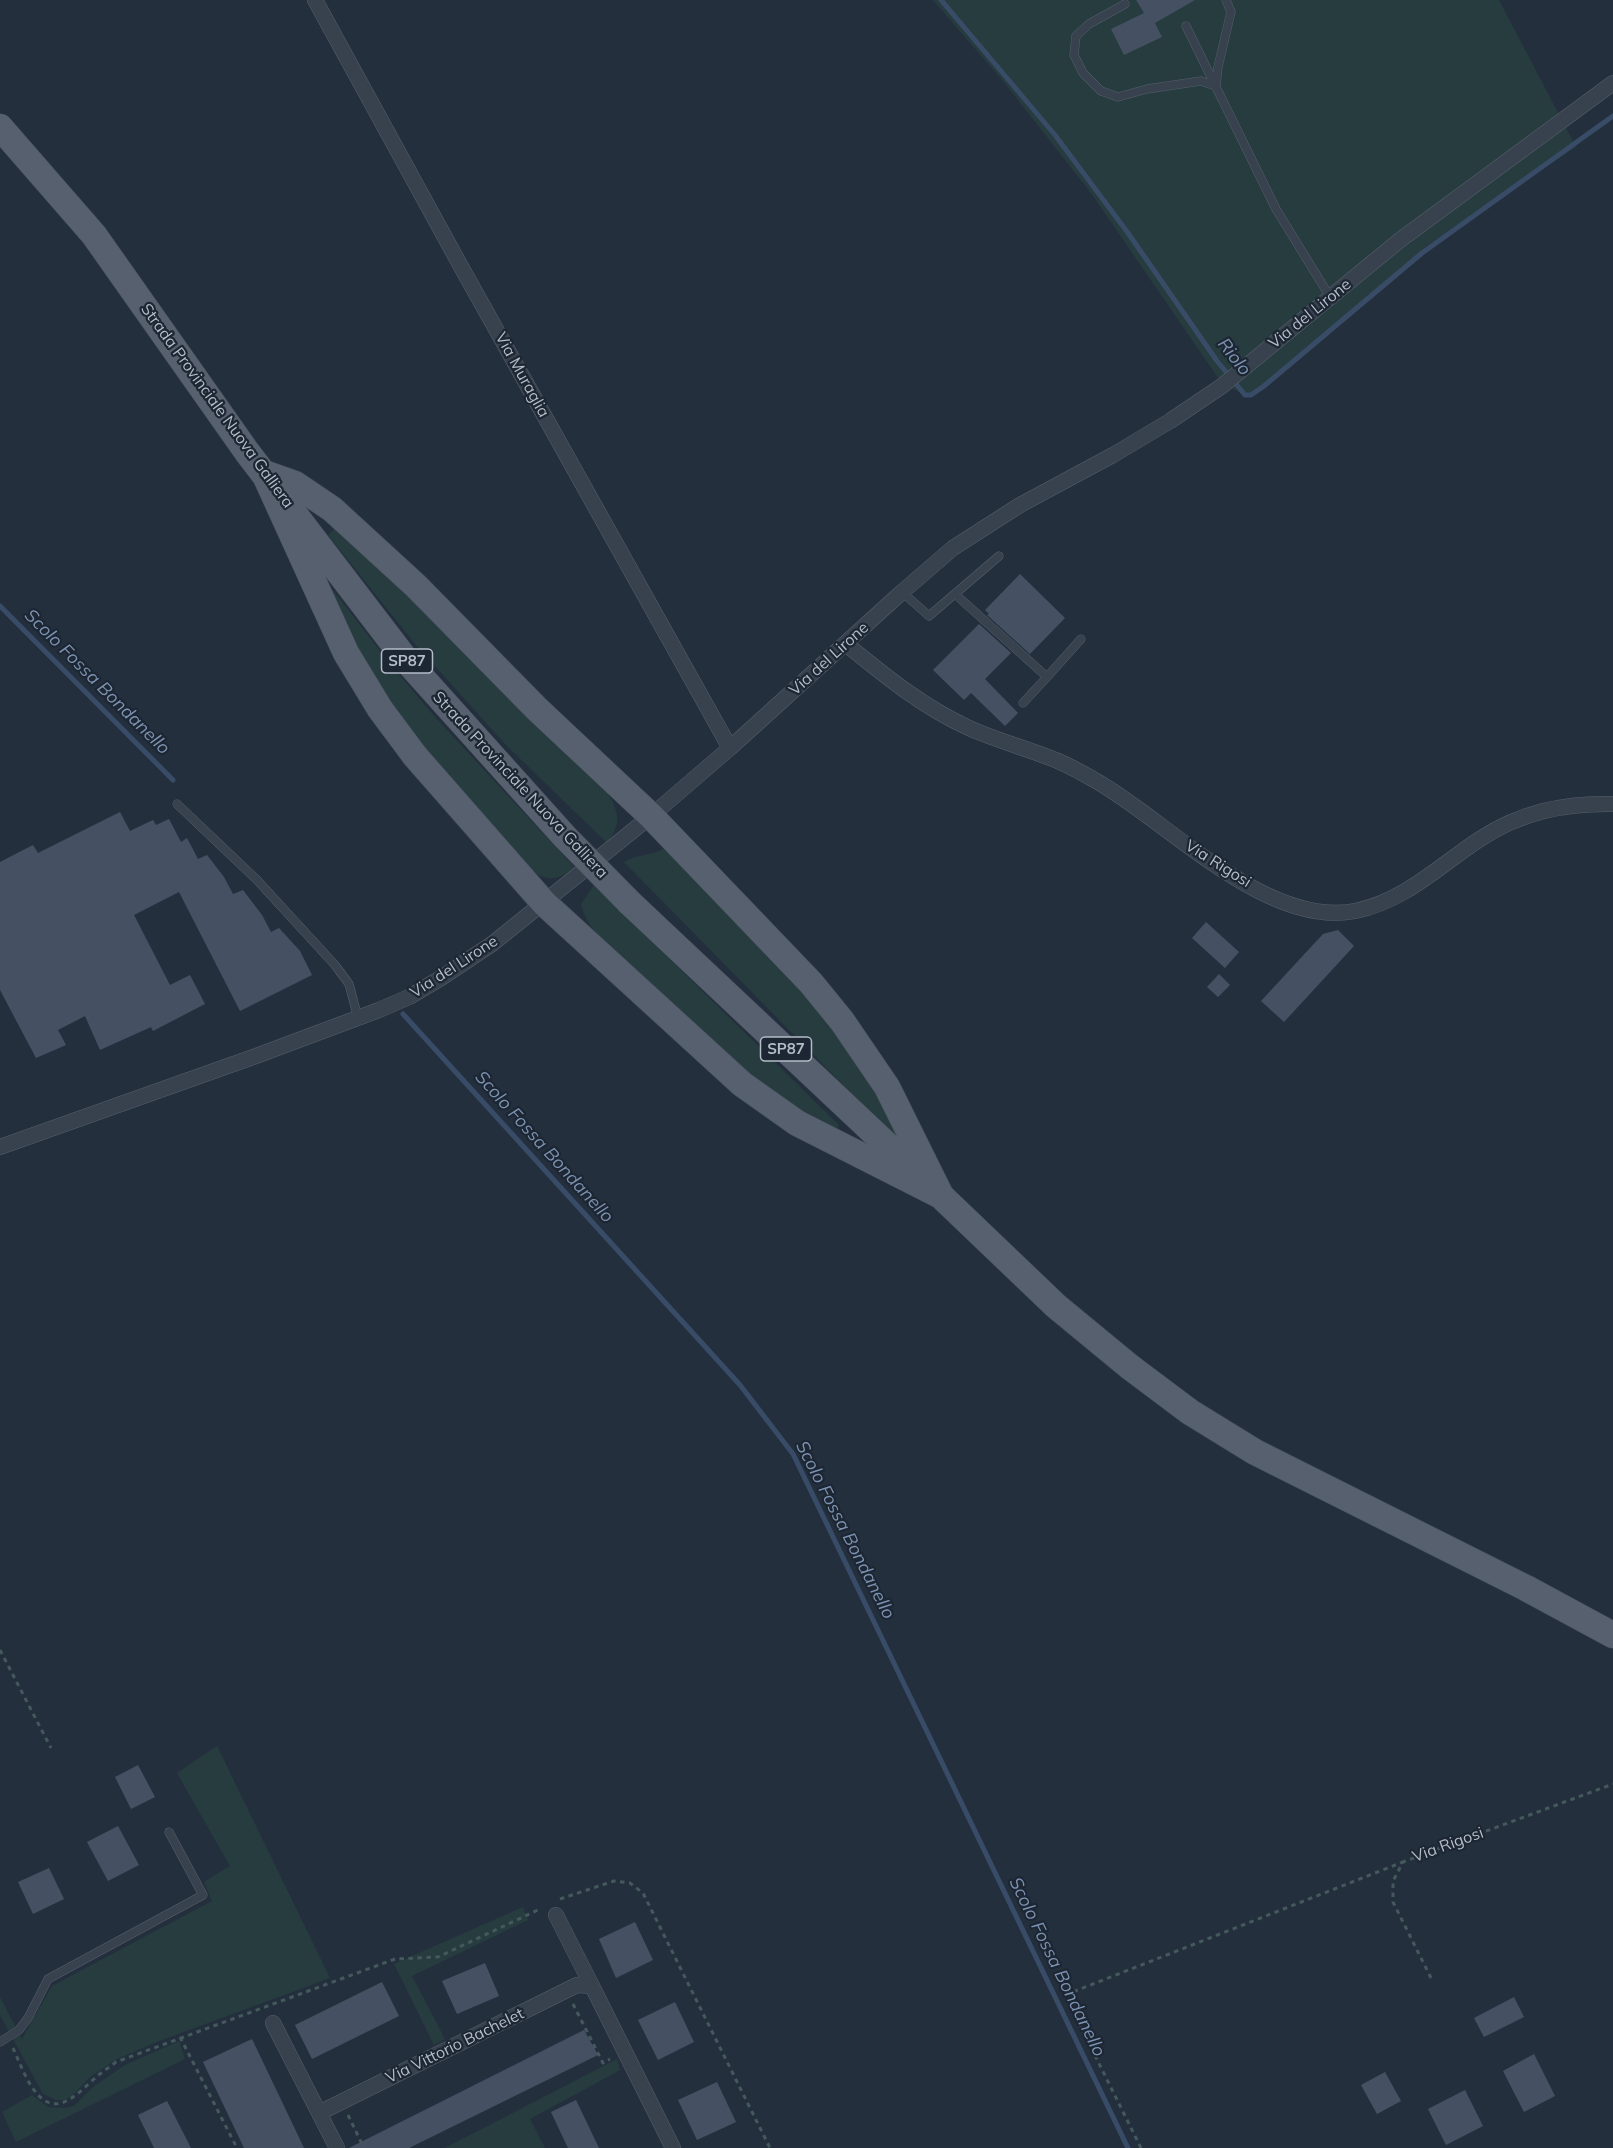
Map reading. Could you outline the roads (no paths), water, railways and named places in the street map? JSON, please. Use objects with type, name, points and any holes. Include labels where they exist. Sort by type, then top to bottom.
[{"type":"main road","name":"Strada Provinciale Nuova Galliera","points":[[0,127],[94,235],[247,452],[406,660],[565,837],[630,903],[1056,1306],[1130,1367],[1190,1412],[1255,1452],[1526,1588],[1613,1635]]},
{"type":"main road","points":[[264,473],[295,484],[332,509],[416,586],[537,708],[651,816],[811,983],[842,1021],[887,1087],[941,1196]]},
{"type":"main road","points":[[264,473],[346,653],[380,709],[415,756],[544,903],[742,1084],[797,1123],[941,1196]]},
{"type":"street","name":"Via Muraglia","points":[[315,0],[730,748]]},
{"type":"street","name":"Via del Lirone","points":[[0,1147],[358,1018],[409,997],[441,978],[492,944],[651,816],[953,548],[1020,505],[1132,444],[1224,384],[1400,240],[1613,83]]},
{"type":"street","name":"Via Rigosi","points":[[846,644],[903,690],[939,713],[971,729],[1059,761],[1100,783],[1233,876],[1276,899],[1299,907],[1324,912],[1355,911],[1377,904],[1400,895],[1479,839],[1526,815],[1567,805],[1613,804]]},
{"type":"street","points":[[552,1908],[673,2148]]},
{"type":"street","name":"Via Vittorio Bachelet","points":[[319,2113],[577,1985],[592,1986]]},
{"type":"street","points":[[273,2023],[337,2148]]},
{"type":"lane","points":[[1216,86],[1218,67],[1231,12],[1226,0]]},
{"type":"lane","points":[[1125,4],[1089,24],[1076,36],[1074,56],[1083,73],[1101,91],[1118,97],[1147,89],[1201,81],[1216,86]]},
{"type":"lane","points":[[1186,26],[1276,209],[1330,297]]},
{"type":"lane","points":[[902,592],[929,616],[999,556]]},
{"type":"lane","points":[[955,594],[1047,677]]},
{"type":"lane","points":[[1023,704],[1081,639]]},
{"type":"lane","points":[[177,804],[257,880],[335,965],[349,984],[358,1018]]},
{"type":"lane","points":[[4,2040],[19,2030],[28,2018],[48,1978],[203,1895],[169,1832]]},
{"type":"waterway","name":"Riolo","points":[[941,0],[1055,135],[1128,233],[1217,361],[1245,395],[1251,395],[1264,386],[1422,253],[1613,116]]},
{"type":"waterway","name":"Scolo Fossa Bondanello","points":[[0,606],[173,780]]},
{"type":"waterway","name":"Scolo Fossa Bondanello","points":[[403,1014],[740,1385],[793,1454],[1128,2148]]}]
